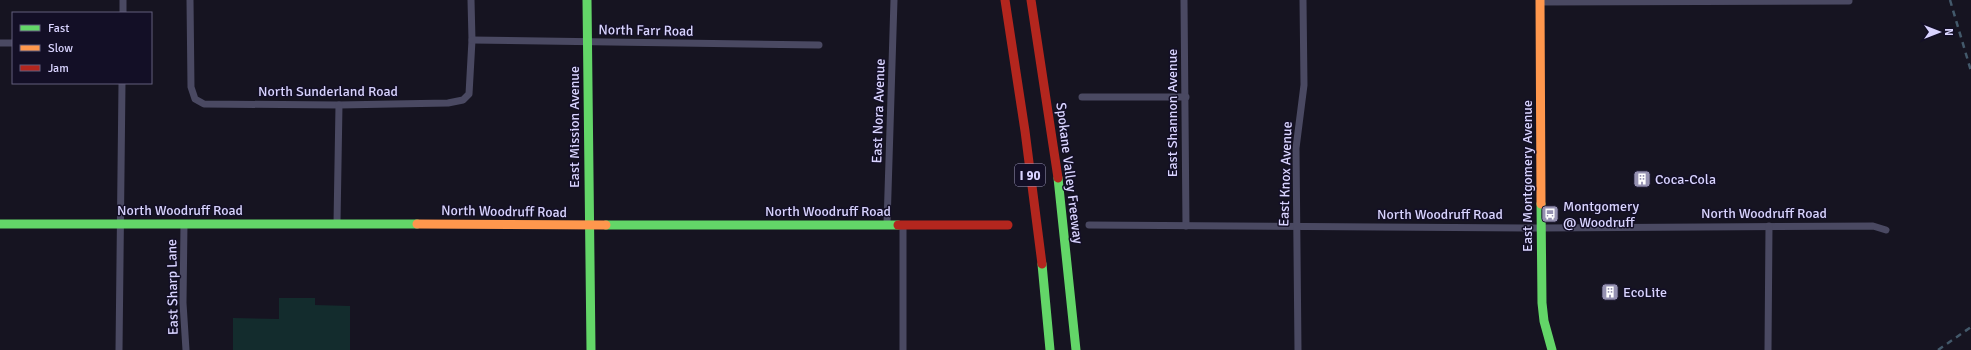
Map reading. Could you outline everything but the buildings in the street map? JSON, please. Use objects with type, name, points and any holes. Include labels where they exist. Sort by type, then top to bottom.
[{"type":"main road","name":"East Mission Avenue","points":[[588,0],[588,226],[591,350]]},
{"type":"main road","name":"I 90","points":[[1005,0],[1019,84],[1040,249],[1050,350]]},
{"type":"main road","name":"Spokane Valley Freeway","points":[[1031,0],[1058,178],[1076,350]]},
{"type":"main road","name":"East Montgomery Avenue","points":[[1540,1],[1542,303],[1546,328],[1552,350]]},
{"type":"main road","name":"North Woodruff Road","points":[[0,224],[337,223],[588,226],[887,224],[1008,225]]},
{"type":"street","points":[[123,0],[123,12]]},
{"type":"street","name":"North Sunderland Road","points":[[190,0],[191,87],[195,99],[204,104],[339,105],[448,103],[462,100],[469,94],[472,40]]},
{"type":"street","points":[[471,0],[472,40]]},
{"type":"street","name":"East Nora Avenue","points":[[887,224],[894,0]]},
{"type":"street","name":"East Shannon Avenue","points":[[1184,0],[1186,226]]},
{"type":"street","name":"East Knox Avenue","points":[[1298,350],[1296,228],[1297,137],[1304,85],[1303,0]]},
{"type":"street","points":[[1540,1],[1849,1]]},
{"type":"street","name":"North Farr Road","points":[[472,40],[819,45]]},
{"type":"street","points":[[0,43],[12,43]]},
{"type":"street","points":[[119,350],[122,84]]},
{"type":"street","points":[[1082,97],[1186,97]]},
{"type":"street","points":[[337,223],[339,105]]},
{"type":"street","name":"East Sharp Lane","points":[[184,224],[183,303],[186,350]]},
{"type":"street","points":[[903,225],[903,350]]},
{"type":"street","name":"North Woodruff Road","points":[[1089,225],[1296,228],[1872,226],[1886,230]]},
{"type":"street","points":[[1768,350],[1769,226]]},
{"type":"green space","points":[[279,298],[315,298],[315,305],[350,306],[350,350],[233,350],[233,318],[279,319]]},
{"type":"railway","points":[[1950,0],[1971,71]]},
{"type":"railway","points":[[1938,350],[1971,327]]},
{"type":"traffic: fast","points":[[587,0],[591,350]]},
{"type":"traffic: fast","points":[[1058,178],[1076,350]]},
{"type":"traffic: fast","points":[[1541,204],[1542,303],[1544,321],[1552,350]]},
{"type":"traffic: fast","points":[[0,224],[417,224]]},
{"type":"traffic: fast","points":[[606,225],[898,225]]},
{"type":"traffic: fast","points":[[1042,264],[1050,350]]},
{"type":"traffic: slow","points":[[1540,0],[1541,204]]},
{"type":"traffic: slow","points":[[417,224],[606,225]]},
{"type":"traffic: jam","points":[[1005,0],[1025,131],[1042,264]]},
{"type":"traffic: jam","points":[[1031,0],[1058,178]]},
{"type":"traffic: jam","points":[[898,225],[1008,225]]},
{"type":"place","name":"Coca-Cola","points":[[1642,179]]},
{"type":"place","name":"Montgomery @ Woodruff","points":[[1550,214]]},
{"type":"place","name":"EcoLite","points":[[1610,292]]}]
